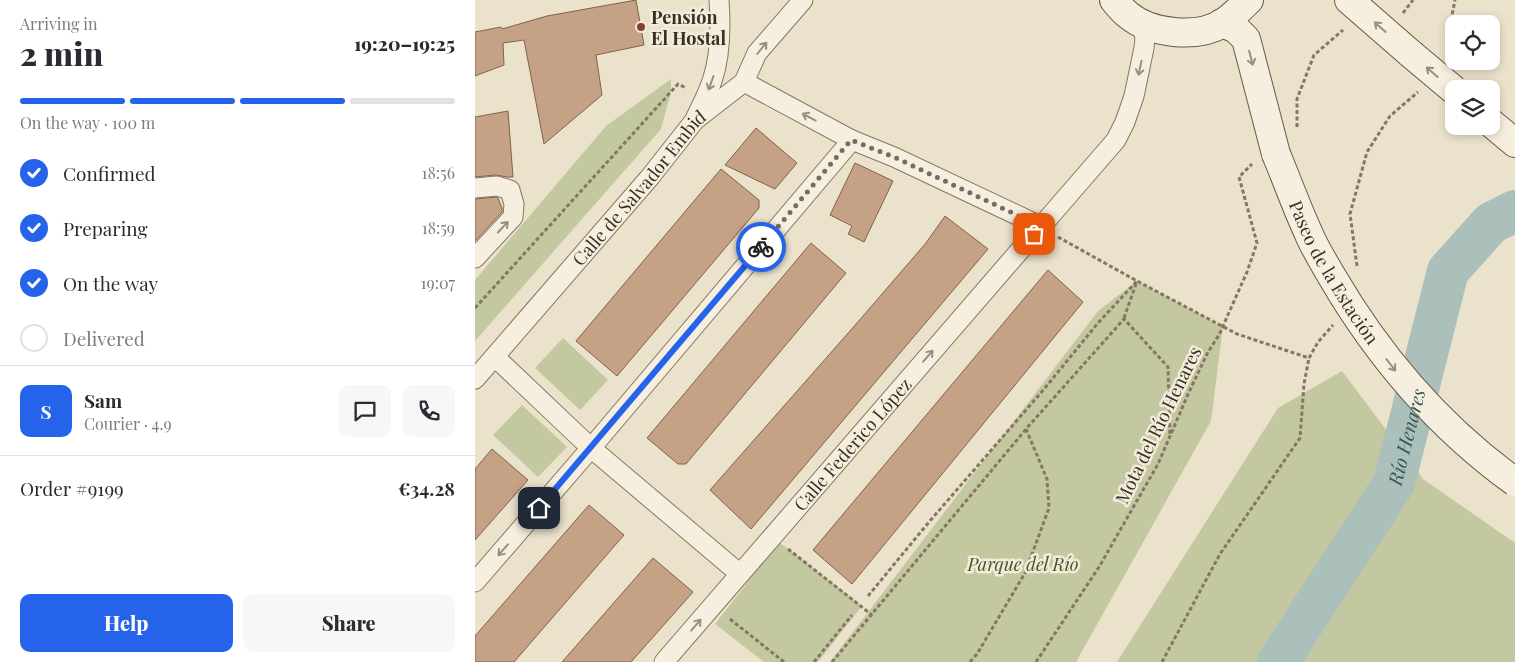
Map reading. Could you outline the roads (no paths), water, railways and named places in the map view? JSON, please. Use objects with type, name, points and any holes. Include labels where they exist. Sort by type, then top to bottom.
[{"type":"main road","points":[[1114,0],[1128,15],[1154,29],[1183,33],[1211,29],[1222,23],[1249,0]]},
{"type":"main road","points":[[1349,0],[1445,82]]},
{"type":"main road","name":"Paseo de la Estación","points":[[1222,23],[1236,29],[1246,39],[1276,154],[1308,233],[1336,283],[1373,342],[1395,370],[1441,419],[1468,445],[1515,482]]},
{"type":"main road","points":[[1500,130],[1515,143]]},
{"type":"street","points":[[695,120],[713,81],[719,52],[719,0]]},
{"type":"street","name":"Calle de Salvador Embid","points":[[475,379],[650,177],[695,120],[744,82],[757,53],[803,0]]},
{"type":"street","name":"Calle Federico López","points":[[664,662],[1034,234],[1038,225],[1045,222],[1116,140],[1125,122],[1134,96],[1145,48],[1143,30],[1138,21]]},
{"type":"street","points":[[744,82],[851,140],[894,157],[1038,225]]},
{"type":"street","points":[[475,582],[591,448],[851,140]]},
{"type":"street","points":[[475,188],[497,186],[510,190],[515,204],[513,217],[475,258]]},
{"type":"street","points":[[495,357],[591,448],[740,574]]},
{"type":"waterway","name":"Río Henares","points":[[1278,662],[1394,483],[1448,271],[1491,223],[1515,211]]},
{"type":"place","name":"Pensión El Hostal","points":[[641,27]]},
{"type":"park label","name":"Parque del Río","points":[[1023,564]]}]
